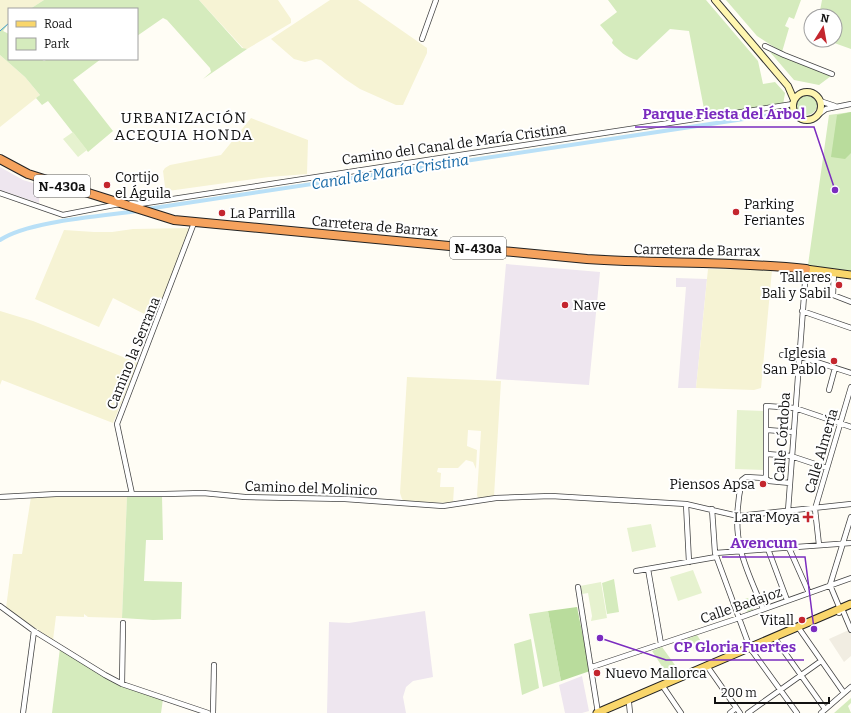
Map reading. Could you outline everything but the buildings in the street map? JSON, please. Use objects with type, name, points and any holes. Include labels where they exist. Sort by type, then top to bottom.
[{"type":"highway","name":"Carretera de Barrax","points":[[0,159],[28,174],[123,205],[166,218],[194,222],[587,259],[655,263],[767,265],[806,268]]},
{"type":"main road","points":[[806,268],[851,275]]},
{"type":"main road","points":[[841,611],[851,604]]},
{"type":"main road","points":[[600,713],[851,608]]},
{"type":"main road","points":[[752,649],[799,629]]},
{"type":"main road","points":[[600,713],[664,688],[708,668]]},
{"type":"street","points":[[422,39],[436,0]]},
{"type":"street","points":[[715,0],[788,86],[794,102],[795,113],[802,119],[810,120],[826,109],[851,104]]},
{"type":"street","points":[[765,46],[832,74]]},
{"type":"street","points":[[788,86],[802,93],[813,93],[820,101],[836,106]]},
{"type":"street","points":[[794,102],[802,93]]},
{"type":"street","points":[[818,115],[821,109],[820,101]]},
{"type":"street","name":"Camino del Canal de María Cristina","points":[[0,193],[63,215],[123,205],[127,202],[140,204],[794,102]]},
{"type":"street","name":"Camino la Serrana","points":[[132,494],[117,424],[194,222]]},
{"type":"street","name":"Calle Córdoba","points":[[788,511],[798,356],[806,268]]},
{"type":"street","points":[[834,272],[833,295],[851,302]]},
{"type":"street","points":[[802,311],[851,328]]},
{"type":"street","points":[[782,355],[798,356],[851,373]]},
{"type":"street","points":[[828,390],[835,368]]},
{"type":"street","name":"Calle Almería","points":[[819,545],[815,508],[851,387]]},
{"type":"street","points":[[766,478],[766,406],[795,408],[851,427]]},
{"type":"street","points":[[767,430],[793,432]]},
{"type":"street","points":[[767,454],[791,456],[827,468]]},
{"type":"street","points":[[763,610],[741,551],[738,516],[742,480],[746,477],[766,478],[769,481],[790,483]]},
{"type":"street","name":"Camino del Molinico","points":[[0,497],[56,494],[203,493],[245,497],[345,499],[443,506],[523,496],[686,504],[738,516],[851,504]]},
{"type":"street","points":[[686,504],[689,562]]},
{"type":"street","points":[[712,510],[716,555],[739,618],[752,649],[797,713]]},
{"type":"street","points":[[851,517],[830,585],[851,630]]},
{"type":"street","points":[[636,571],[741,551],[851,543]]},
{"type":"street","points":[[789,548],[808,593]]},
{"type":"street","points":[[768,549],[787,600]]},
{"type":"street","points":[[648,569],[661,644]]},
{"type":"street","name":"Calle Badajoz","points":[[592,668],[763,610],[851,578]]},
{"type":"street","points":[[578,587],[600,713]]},
{"type":"street","points":[[0,606],[34,631],[122,684],[208,713]]},
{"type":"street","points":[[122,684],[123,623]]},
{"type":"street","points":[[799,629],[844,693]]},
{"type":"street","points":[[23,713],[34,631]]},
{"type":"street","points":[[776,640],[825,709]]},
{"type":"street","points":[[748,713],[821,661]]},
{"type":"street","points":[[213,713],[214,665]]},
{"type":"street","points":[[708,668],[740,713]]},
{"type":"street","points":[[821,713],[851,687]]},
{"type":"street","points":[[664,688],[681,713]]},
{"type":"street","points":[[628,703],[630,713]]},
{"type":"street","points":[[730,713],[736,708]]},
{"type":"shaded area","points":[[0,0],[44,0],[32,8],[8,8],[8,24],[0,30]]},
{"type":"shaded area","points":[[199,0],[278,0],[291,19],[291,23],[247,49],[244,49]]},
{"type":"shaded area","points":[[330,0],[358,0],[427,48],[427,53],[403,105],[396,105],[360,89],[321,60],[316,59],[305,62],[294,59],[271,39]]},
{"type":"shaded area","points":[[0,55],[25,77],[40,95],[0,127]]},
{"type":"shaded area","points":[[251,118],[308,140],[307,174],[269,177],[168,191],[165,187],[163,171],[165,168],[170,165],[221,155]]},
{"type":"shaded area","points":[[0,167],[23,180],[40,185],[39,203],[0,190]]},
{"type":"shaded area","points":[[192,228],[156,320],[113,298],[99,327],[35,299],[64,230],[112,232],[133,229]]},
{"type":"shaded area","points":[[506,264],[600,272],[589,385],[496,379]]},
{"type":"shaded area","points":[[708,269],[772,270],[761,388],[754,390],[696,388]]},
{"type":"shaded area","points":[[676,278],[707,279],[696,388],[678,388],[686,287],[676,287]]},
{"type":"shaded area","points":[[0,311],[33,321],[138,363],[113,423],[2,380],[0,385]]},
{"type":"shaded area","points":[[407,377],[501,381],[494,496],[478,498],[481,431],[468,430],[467,446],[477,450],[476,469],[473,462],[466,460],[458,468],[438,468],[437,472],[441,473],[440,487],[454,487],[453,503],[405,502],[402,499],[400,493]]},
{"type":"shaded area","points":[[83,495],[127,496],[122,618],[88,617],[84,614],[84,617],[56,616],[53,640],[6,608],[13,554],[22,554],[31,497]]},
{"type":"shaded area","points":[[425,611],[433,677],[413,681],[406,687],[403,697],[406,713],[327,713],[329,622],[349,623]]},
{"type":"shaded area","points":[[851,629],[851,656],[844,662],[829,639]]},
{"type":"shaded area","points":[[582,676],[589,711],[582,713],[565,713],[559,685]]},
{"type":"green space","points":[[44,0],[199,0],[242,48],[247,49],[203,79],[211,72],[210,68],[167,20],[163,18],[138,35],[138,8],[32,8]]},
{"type":"green space","points":[[608,0],[706,0],[758,61],[763,84],[775,82],[785,93],[783,105],[705,114],[689,31],[670,29],[637,60],[633,59],[623,53],[612,43],[613,40],[600,25],[617,12]]},
{"type":"green space","points":[[726,0],[801,0],[794,19],[789,17],[785,26],[789,28],[782,52],[757,36]]},
{"type":"green space","points":[[822,0],[851,0],[851,49],[843,46],[843,8],[820,8]]},
{"type":"green space","points":[[8,24],[3,31],[8,34],[8,60],[100,60],[73,80],[113,131],[88,152],[48,101],[42,105],[36,98],[40,95],[25,77],[0,55],[0,30]]},
{"type":"green space","points":[[770,52],[831,76],[819,85],[794,80]]},
{"type":"green space","points":[[807,95],[814,98],[817,105],[814,112],[807,115],[800,112],[797,105],[800,98]]},
{"type":"green space","points":[[851,112],[851,271],[808,265],[829,115]]},
{"type":"green space","points":[[851,112],[851,153],[845,159],[831,157],[837,115]]},
{"type":"green space","points":[[73,132],[87,150],[78,157],[63,139]]},
{"type":"green space","points":[[737,410],[766,411],[765,470],[735,469]]},
{"type":"green space","points":[[127,496],[162,496],[163,540],[146,540],[144,581],[182,582],[181,619],[153,620],[122,618]]},
{"type":"green space","points":[[651,524],[656,547],[632,552],[627,528]]},
{"type":"green space","points":[[693,570],[702,593],[678,601],[670,577]]},
{"type":"green space","points":[[614,579],[619,612],[607,614],[602,583]]},
{"type":"green space","points":[[601,582],[607,618],[591,621],[592,616],[588,593],[582,594],[580,586]]},
{"type":"green space","points":[[748,598],[753,610],[747,612],[744,603],[746,602],[745,599]]},
{"type":"green space","points":[[577,607],[590,671],[561,681],[548,611]]},
{"type":"green space","points":[[548,611],[561,681],[543,687],[529,614]]},
{"type":"green space","points":[[697,635],[704,646],[694,649],[687,639]]},
{"type":"green space","points":[[531,639],[539,688],[522,695],[514,644]]},
{"type":"green space","points":[[662,647],[680,672],[669,677],[652,651]]},
{"type":"green space","points":[[60,648],[105,677],[163,699],[161,713],[52,713]]},
{"type":"green space","points":[[851,698],[851,703],[848,706],[851,713],[834,713]]},
{"type":"waterway","points":[[0,31],[8,24]]},
{"type":"waterway","name":"Canal de María Cristina","points":[[147,209],[783,113]]},
{"type":"waterway","name":"Canal de María Cristina","points":[[0,240],[28,228],[66,220],[138,211]]},
{"type":"place","name":"Cortijo el Águila","points":[[107,185]]},
{"type":"place","name":"Parque Fiesta del Árbol","points":[[835,190]]},
{"type":"place","name":"Parking Feriantes","points":[[736,212]]},
{"type":"place","name":"La Parrilla","points":[[222,213]]},
{"type":"place","name":"Talleres Bali y Sabil","points":[[839,285]]},
{"type":"place","name":"Nave","points":[[565,305]]},
{"type":"place","name":"Iglesia San Pablo","points":[[834,361]]},
{"type":"place","name":"Piensos Apsa","points":[[763,484]]},
{"type":"place","name":"Lara Moya","points":[[808,517]]},
{"type":"place","name":"Vitall","points":[[802,620]]},
{"type":"place","name":"Avencum","points":[[814,629]]},
{"type":"place","name":"CP Gloria Fuertes","points":[[600,638]]},
{"type":"place","name":"Nuevo Mallorca","points":[[597,673]]},
{"type":"district","name":"URBANIZACIÓN ACEQUIA HONDA","points":[[184,126]]}]
